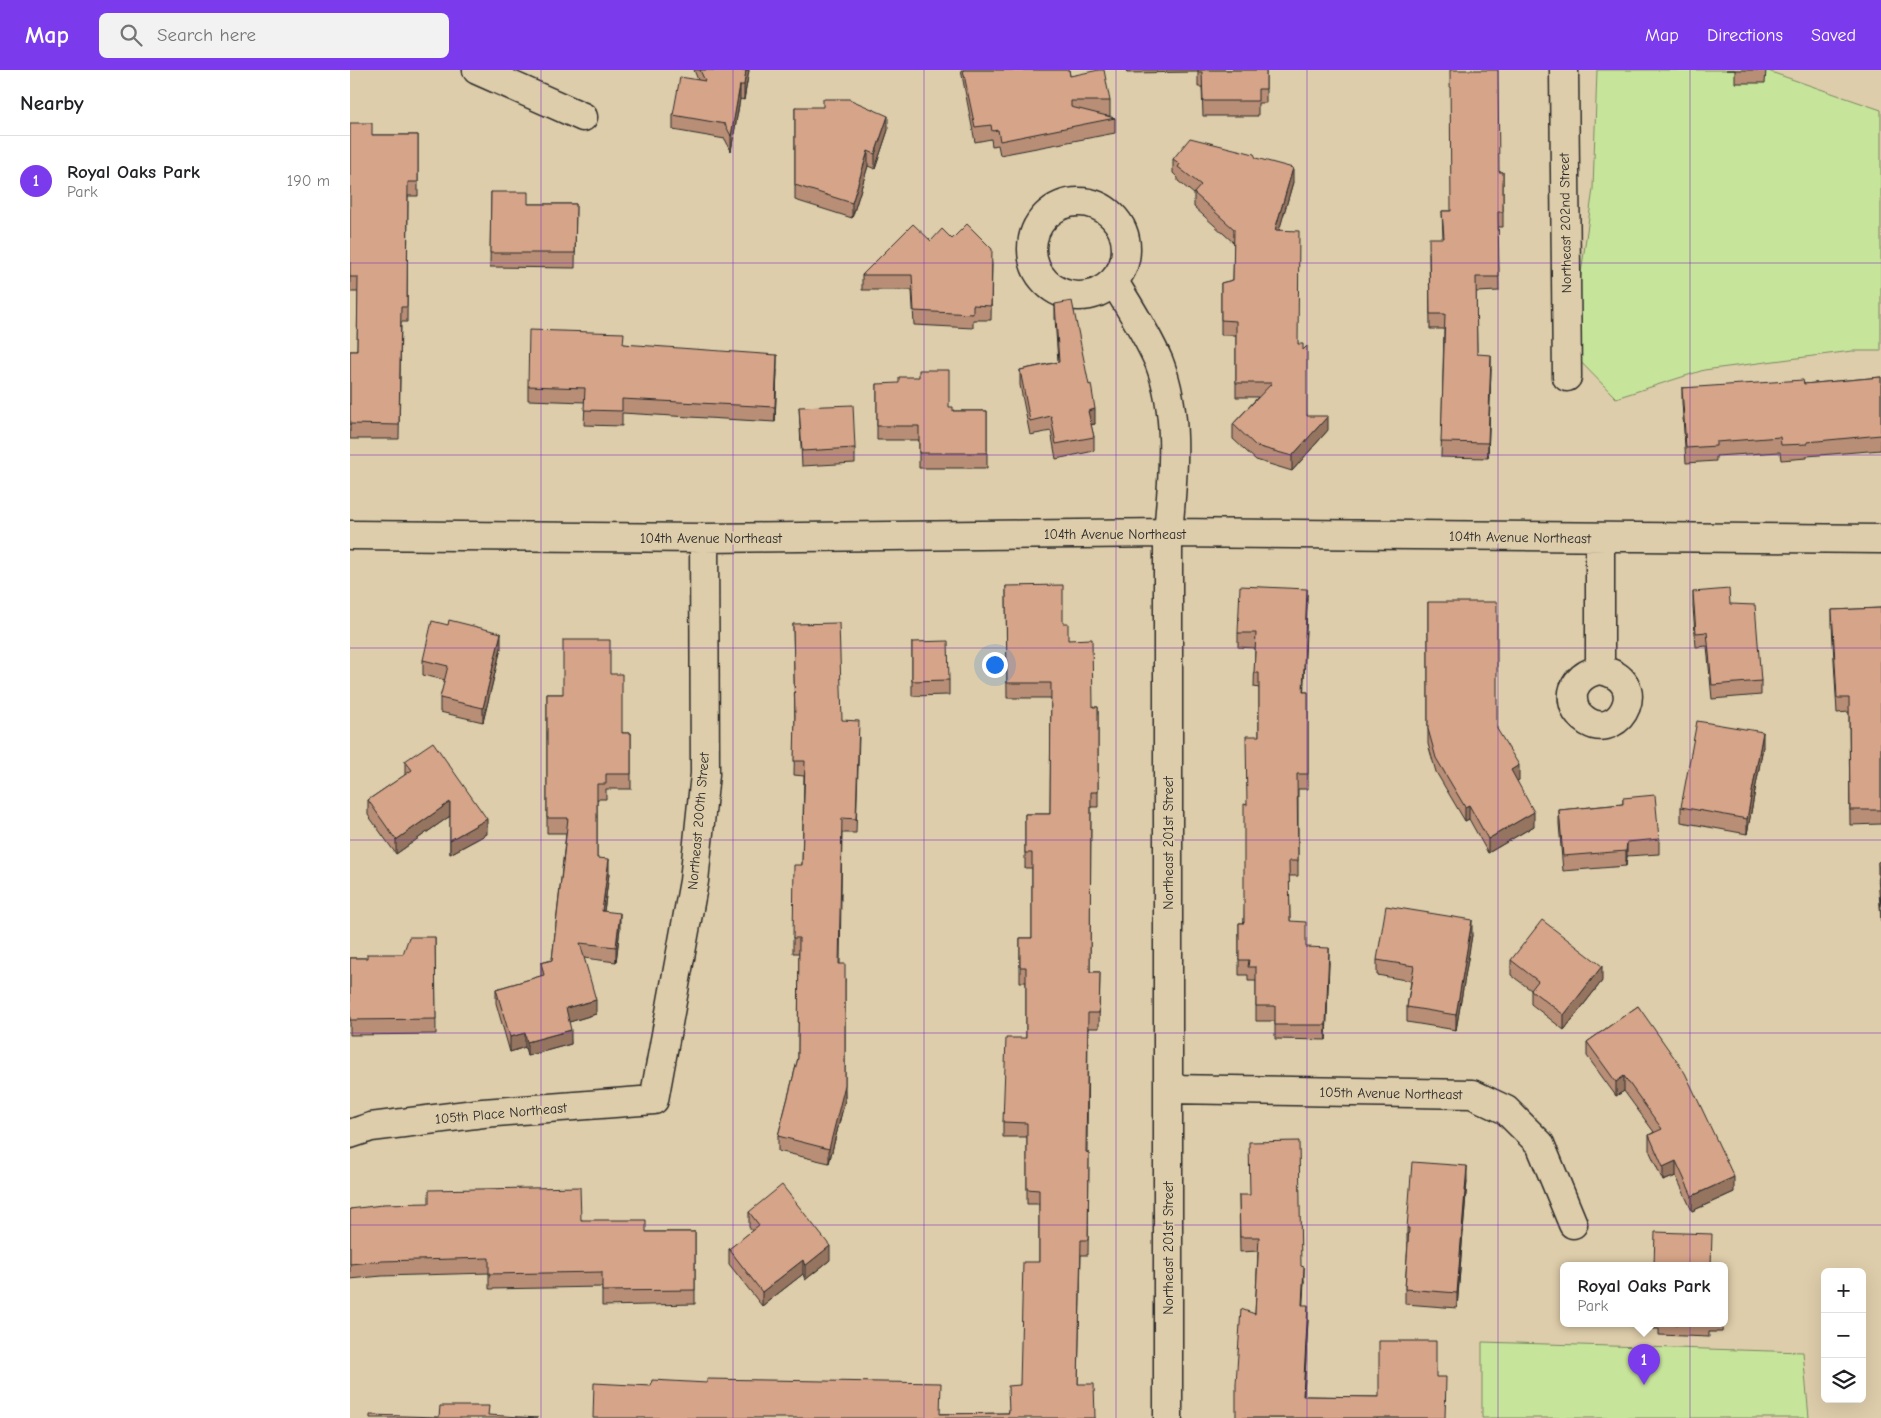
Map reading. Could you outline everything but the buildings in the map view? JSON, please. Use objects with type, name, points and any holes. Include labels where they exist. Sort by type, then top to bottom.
[{"type":"street","points":[[477,70],[583,117]]},
{"type":"street","name":"Northeast 202nd Street","points":[[1564,70],[1567,377]]},
{"type":"street","name":"Northeast 201st Street","points":[[1114,282],[1144,330],[1159,364],[1173,426],[1174,468],[1168,533],[1168,1418]]},
{"type":"street","name":"104th Avenue Northeast","points":[[350,535],[704,538],[1168,533],[1881,539]]},
{"type":"street","name":"Northeast 200th Street","points":[[654,1100],[694,881],[705,774],[704,538]]},
{"type":"street","points":[[1600,538],[1600,670]]},
{"type":"street","name":"105th Avenue Northeast","points":[[1168,1089],[1472,1094],[1506,1110],[1540,1144],[1573,1224]]},
{"type":"street","name":"105th Place Northeast","points":[[350,1134],[371,1127],[482,1113],[654,1100]]},
{"type":"green space","points":[[1597,70],[1765,70],[1881,110],[1881,351],[1852,351],[1704,370],[1616,398],[1570,351],[1593,189]]},
{"type":"green space","points":[[1482,1342],[1803,1352],[1809,1418],[1482,1418]]},
{"type":"place","name":"Royal Oaks Park","points":[[1644,1385]]}]
